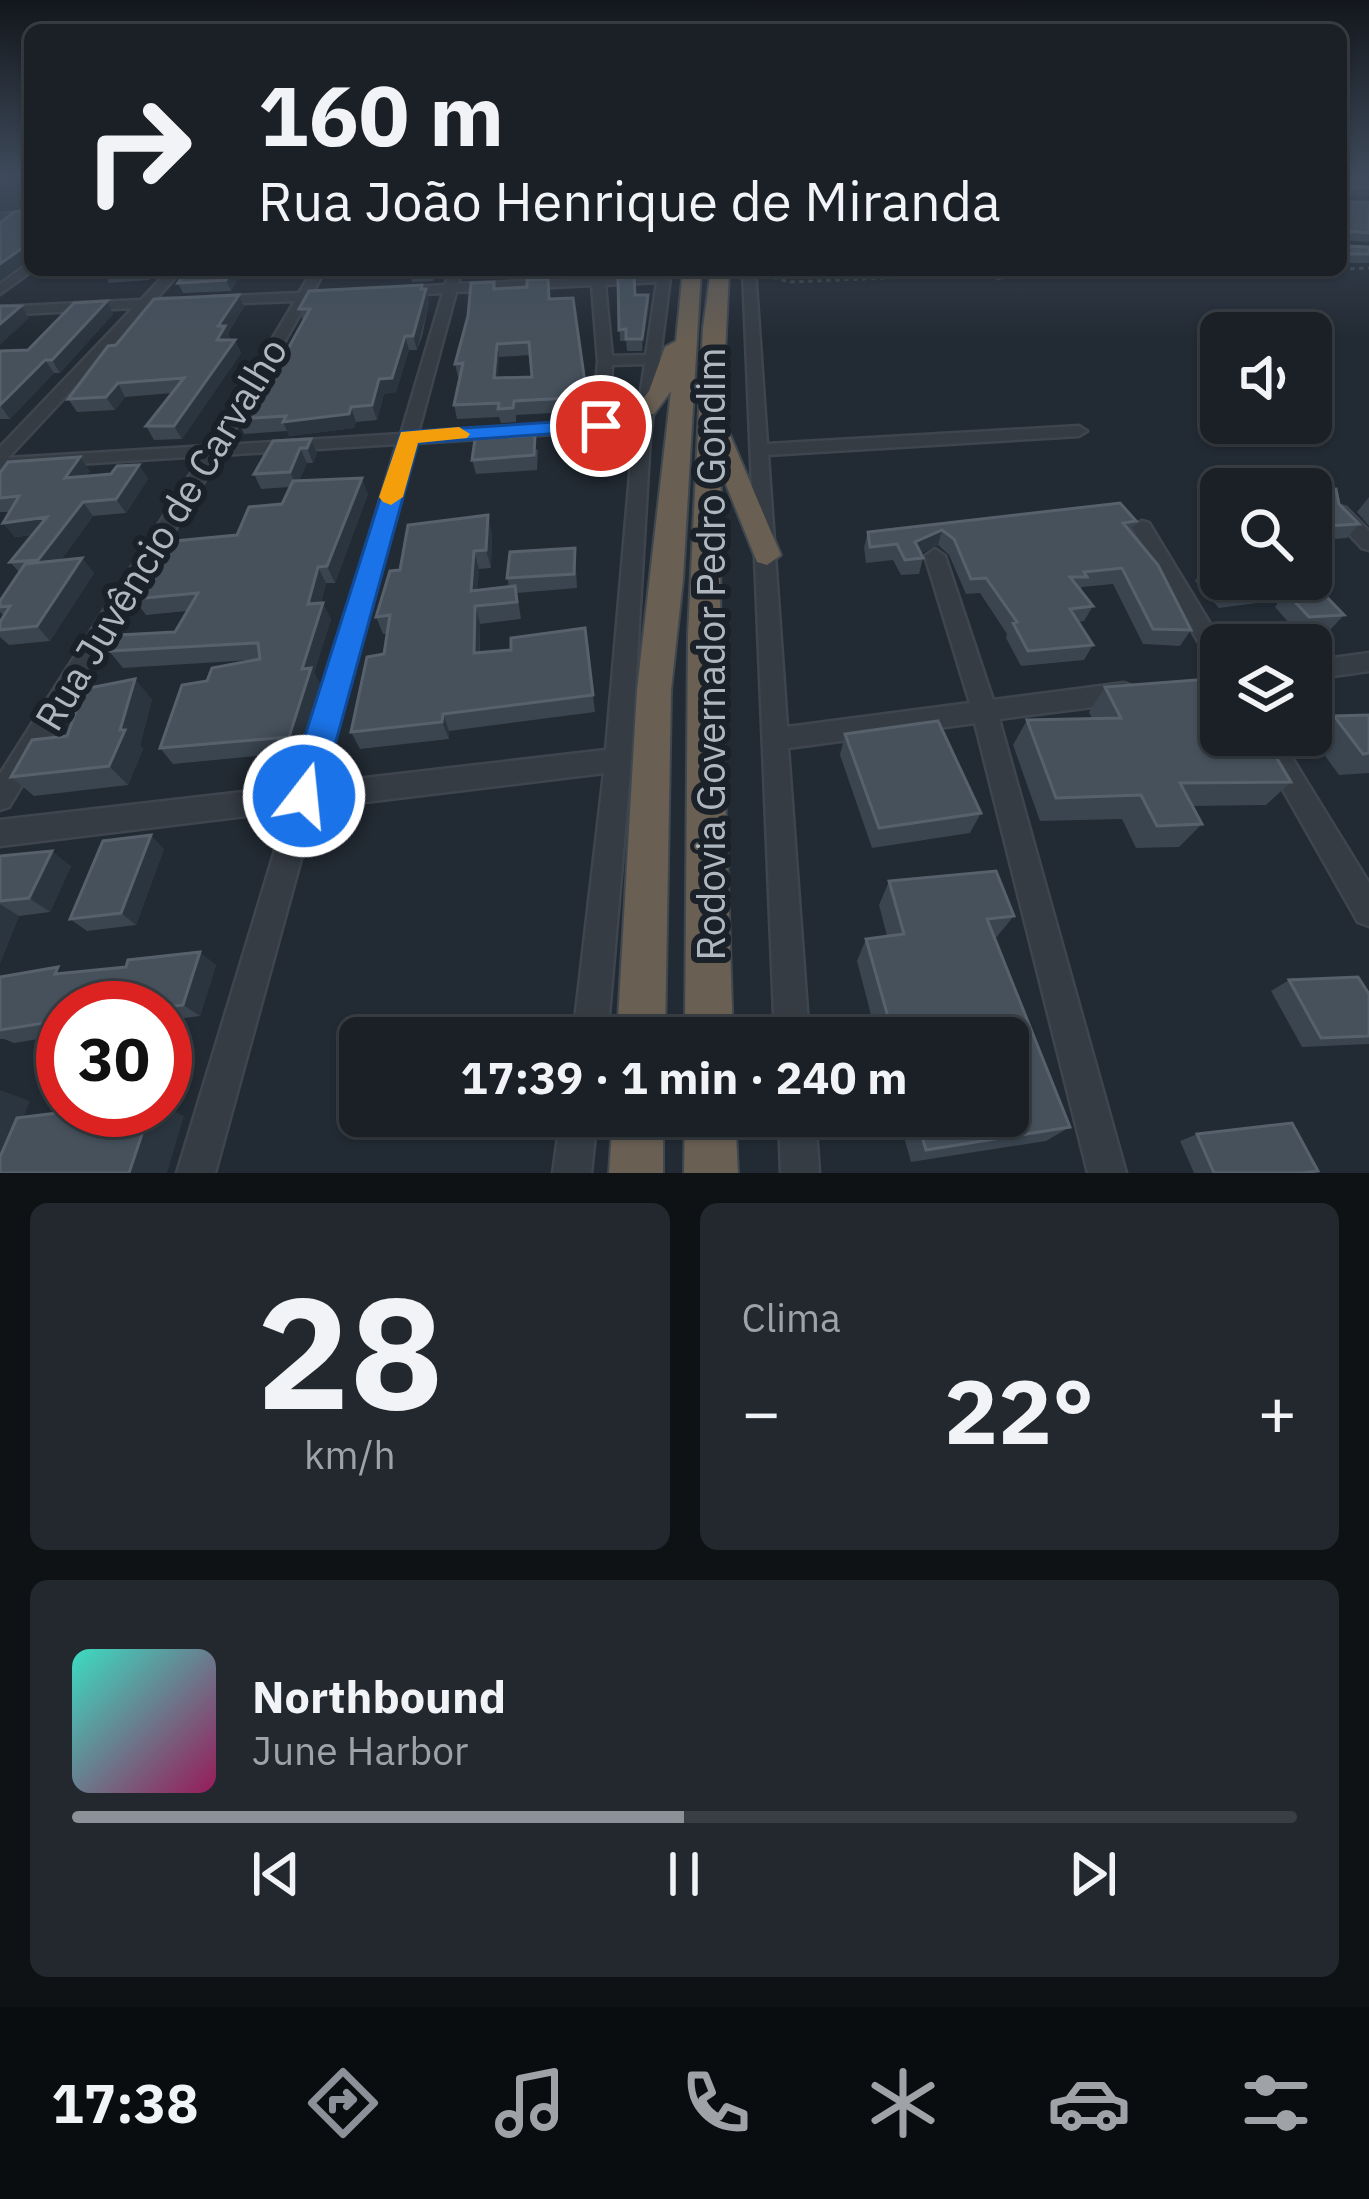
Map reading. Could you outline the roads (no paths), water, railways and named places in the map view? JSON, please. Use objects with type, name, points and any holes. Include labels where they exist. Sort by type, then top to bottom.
[{"type":"highway","name":"Rodovia Governador Pedro Gondim","points":[[642,1017],[654,690],[692,276]]},
{"type":"highway","name":"Rodovia Governador Pedro Gondim","points":[[709,1017],[704,634],[710,413],[721,276]]},
{"type":"highway","points":[[646,409],[661,392],[673,349],[689,335]]},
{"type":"highway","points":[[710,413],[767,555]]},
{"type":"highway","points":[[636,1173],[637,1137]]},
{"type":"highway","points":[[710,1137],[710,1173]]},
{"type":"street","points":[[0,290],[24,271]]},
{"type":"street","points":[[0,460],[170,276]]},
{"type":"street","name":"Rua Juvêncio de Carvalho","points":[[0,798],[316,276]]},
{"type":"street","points":[[388,292],[454,279],[598,276],[604,361],[601,426]]},
{"type":"street","points":[[592,1017],[618,760],[642,437],[664,276]]},
{"type":"street","points":[[749,276],[791,1017]]},
{"type":"street","points":[[196,1173],[454,279]]},
{"type":"street","points":[[0,311],[346,294]]},
{"type":"street","points":[[604,361],[655,359]]},
{"type":"street","points":[[0,460],[601,426],[642,437]]},
{"type":"street","points":[[760,449],[1079,431]]},
{"type":"street","points":[[1340,512],[1369,543]]},
{"type":"street","points":[[1142,526],[1200,625]]},
{"type":"street","points":[[934,556],[984,710],[1107,1173]]},
{"type":"street","points":[[1332,667],[1369,662]]},
{"type":"street","points":[[774,739],[1150,690]]},
{"type":"street","points":[[1277,756],[1369,911]]},
{"type":"street","points":[[0,833],[618,760]]},
{"type":"street","points":[[572,1173],[576,1137]]},
{"type":"street","points":[[798,1137],[800,1173]]}]
